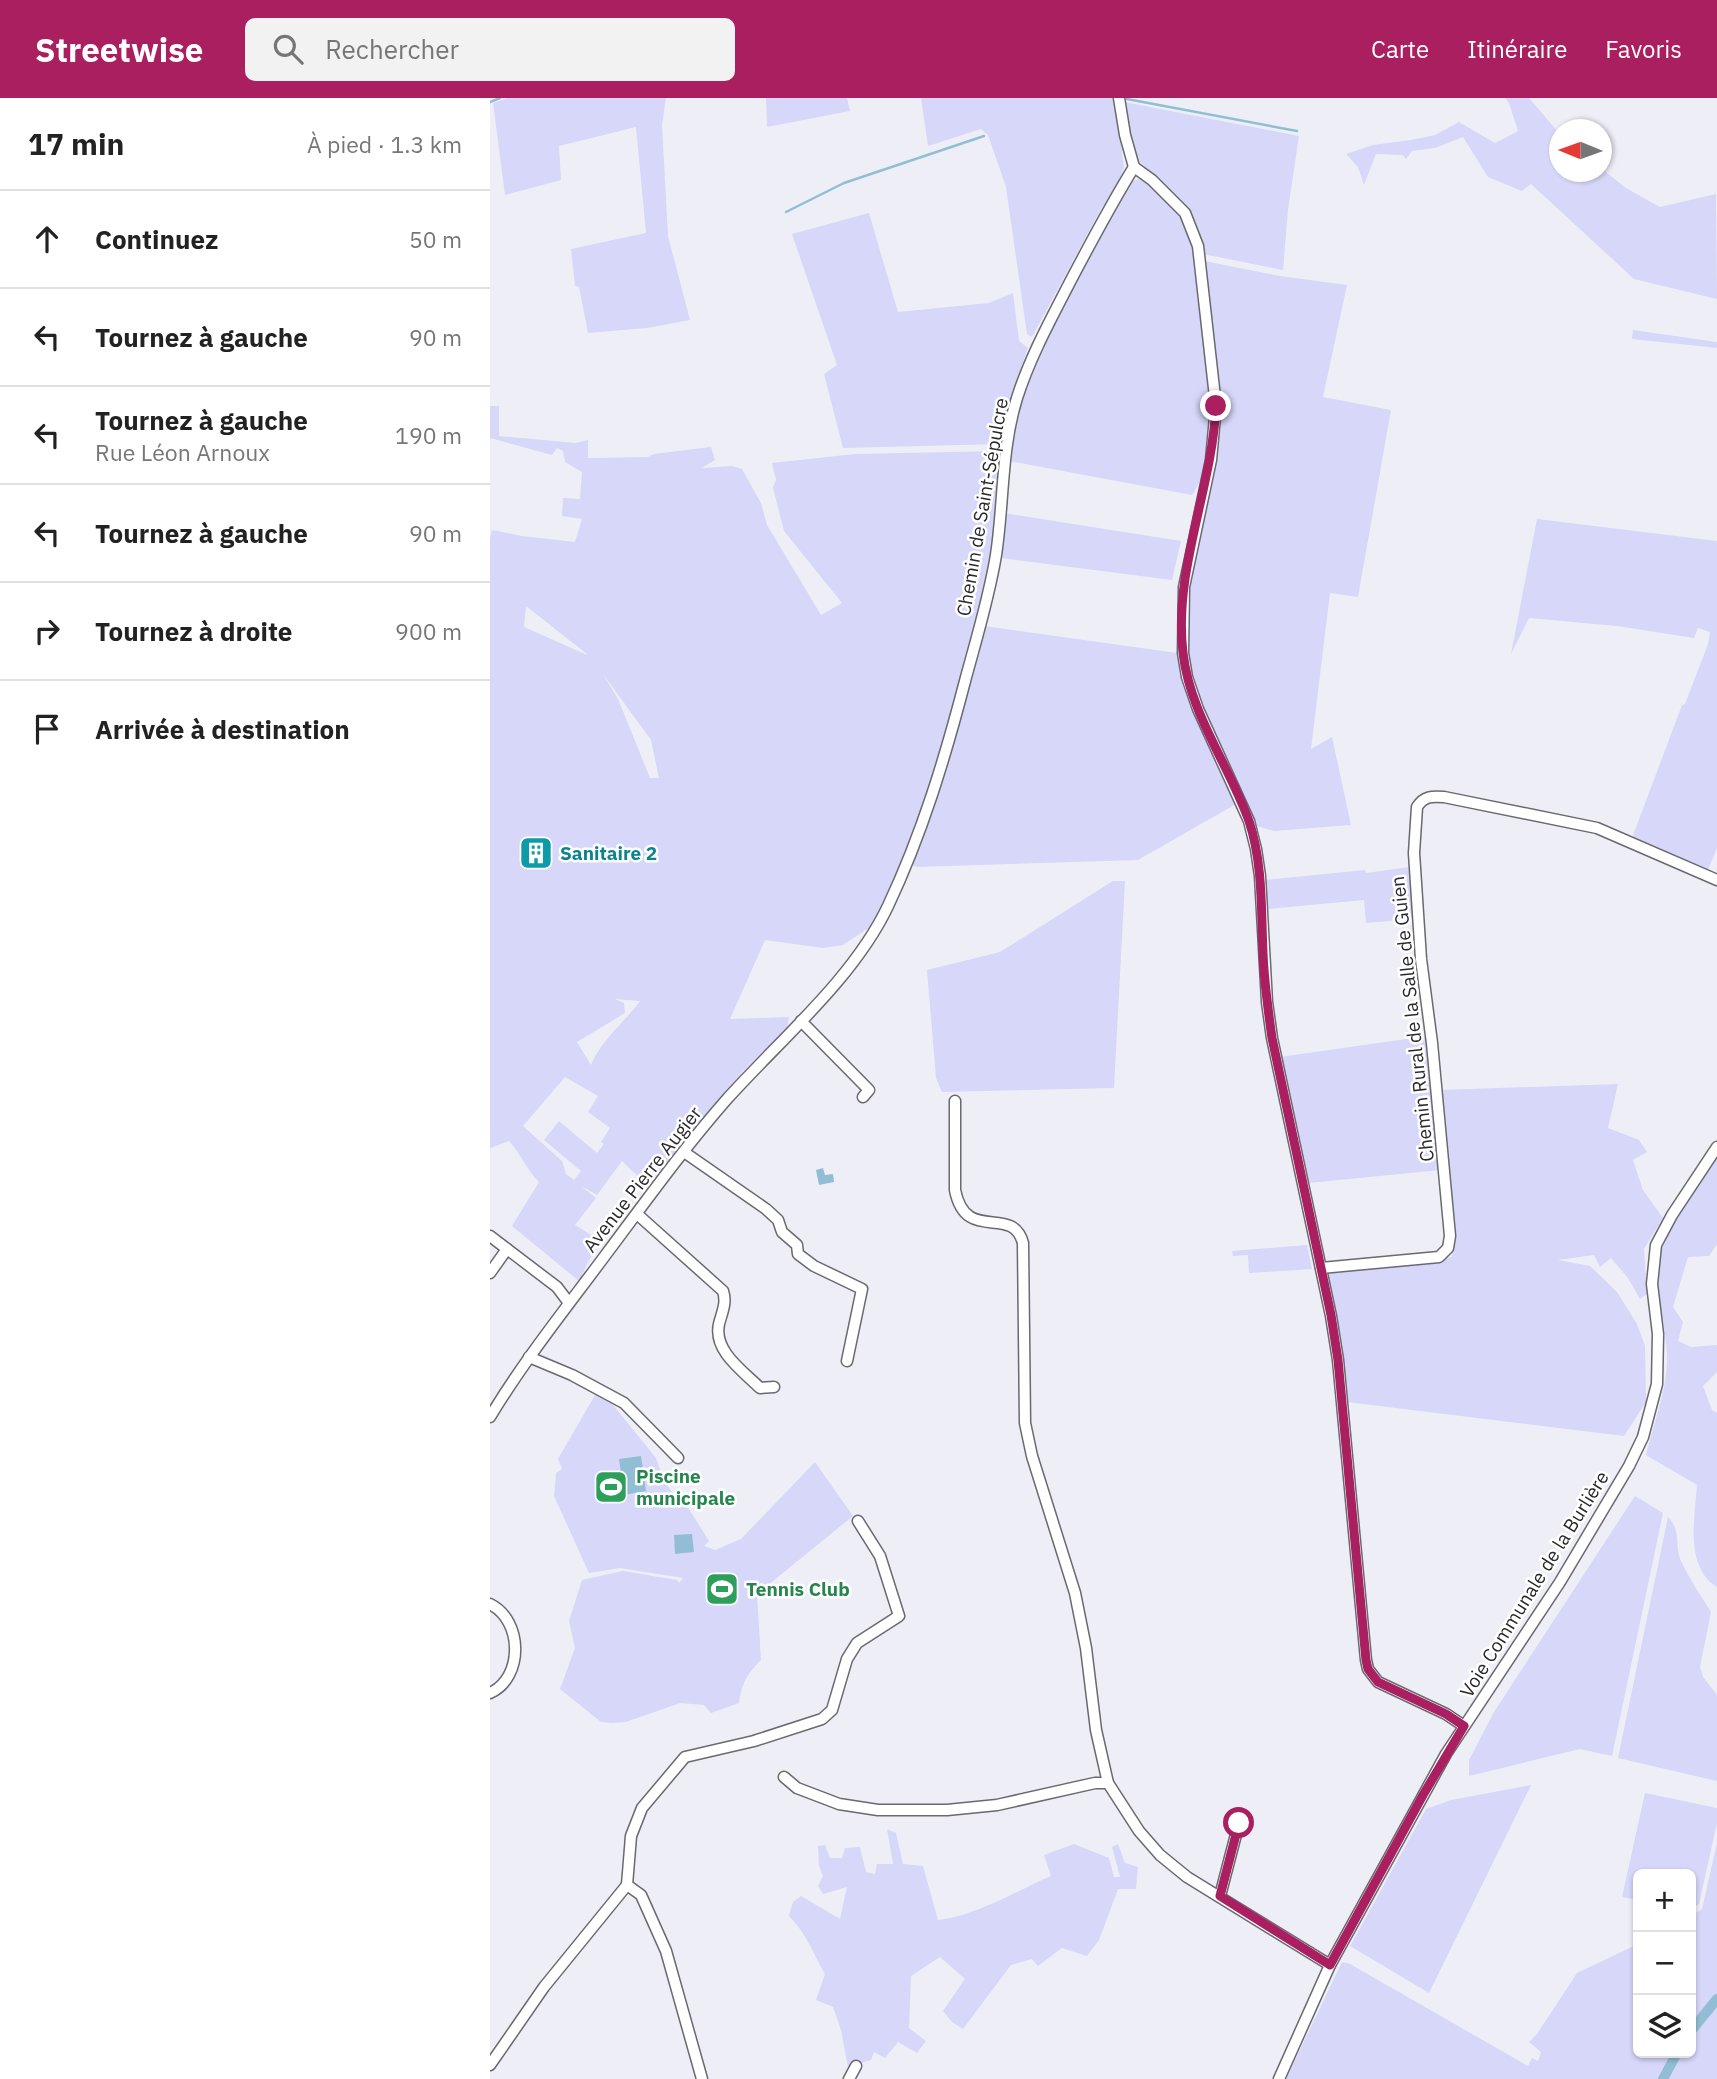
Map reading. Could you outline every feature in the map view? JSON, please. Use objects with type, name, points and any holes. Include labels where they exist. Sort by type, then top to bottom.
[{"type":"street","points":[[1119,98],[1134,167],[1152,180],[1185,213],[1198,246],[1216,406],[1211,460],[1184,587],[1182,653],[1198,709],[1249,821],[1256,849],[1272,1038],[1338,1360],[1368,1669],[1384,1686],[1446,1714],[1464,1726]]},
{"type":"street","name":"Chemin de Saint-Sépulcre","points":[[839,976],[872,935],[890,901],[925,816],[946,749],[996,554],[1006,450],[1017,400],[1036,347],[1112,202],[1134,167]]},
{"type":"street","name":"Chemin Rural de la Salle de Guien","points":[[1321,1268],[1439,1257],[1448,1248],[1450,1236],[1447,1194],[1421,959],[1416,881],[1417,807],[1421,800],[1430,796],[1444,797],[1597,828],[1717,880]]},
{"type":"street","name":"Avenue Pierre Augier","points":[[490,1417],[529,1357],[684,1152],[726,1101],[839,976]]},
{"type":"street","points":[[801,1021],[869,1090],[863,1097]]},
{"type":"street","points":[[956,1101],[955,1190],[958,1202],[963,1212],[978,1221],[1014,1226],[1023,1243],[1025,1423],[1039,1479],[1075,1593],[1086,1648],[1096,1730],[1108,1783],[1139,1831],[1160,1855],[1187,1877],[1330,1965]]},
{"type":"street","name":"Voie Communale de la Burlière","points":[[1279,2079],[1330,1965],[1429,1785],[1464,1726],[1560,1582],[1629,1466],[1643,1437],[1657,1384],[1658,1334],[1652,1284],[1656,1245],[1672,1215],[1717,1147]]},
{"type":"street","points":[[684,1152],[766,1209],[778,1220],[782,1232],[797,1245],[798,1254],[814,1266],[862,1289],[847,1361]]},
{"type":"street","points":[[636,1214],[723,1291],[726,1300],[718,1328],[719,1342],[760,1388],[774,1387]]},
{"type":"street","points":[[490,1236],[558,1287],[569,1303]]},
{"type":"street","points":[[490,1273],[507,1249]]},
{"type":"street","points":[[529,1357],[572,1375],[624,1404],[678,1458]]},
{"type":"street","points":[[490,2065],[544,1987],[627,1885],[627,1861],[642,1808],[685,1757],[754,1741],[822,1719],[832,1710],[847,1659],[857,1643],[900,1616],[880,1556],[858,1521]]},
{"type":"street","points":[[490,1604],[496,1607],[511,1628],[516,1648],[514,1667],[507,1680],[490,1693]]},
{"type":"street","points":[[784,1777],[797,1788],[839,1804],[878,1810],[947,1810],[997,1805],[1095,1783],[1108,1783]]},
{"type":"street","points":[[1220,1896],[1239,1823]]},
{"type":"street","points":[[627,1885],[641,1895],[666,1951],[702,2079]]},
{"type":"street","points":[[849,2079],[856,2066]]},
{"type":"shaded area","points":[[508,98],[666,98],[662,125],[668,236],[690,320],[647,328],[588,333],[579,287],[575,286],[571,249],[646,233],[636,127],[559,146],[561,180],[505,195],[493,103]]},
{"type":"shaded area","points":[[766,98],[847,98],[850,111],[767,127]]},
{"type":"shaded area","points":[[921,98],[1115,98],[1124,168],[1116,189],[1101,209],[1032,337],[1027,334],[1006,187],[988,135],[981,129],[928,146]]},
{"type":"shaded area","points":[[1505,98],[1529,98],[1549,121],[1549,182],[1612,182],[1612,177],[1660,207],[1716,194],[1717,299],[1634,279],[1531,184],[1522,191],[1488,177],[1463,137],[1435,148],[1412,151],[1406,159],[1403,155],[1376,154],[1364,185],[1358,167],[1346,154],[1373,145],[1435,135],[1459,122],[1495,143],[1518,131]]},
{"type":"shaded area","points":[[1124,102],[1299,136],[1288,210],[1283,270],[1203,254],[1199,230],[1189,211],[1138,160],[1129,139]]},
{"type":"shaded area","points":[[1138,179],[1151,186],[1174,207],[1192,239],[1212,398],[1207,461],[1192,495],[1009,461],[1025,386],[1040,349],[1117,203],[1128,184]]},
{"type":"shaded area","points":[[869,213],[898,312],[989,303],[1013,293],[1019,341],[1028,348],[1012,393],[1000,444],[843,448],[824,374],[837,365],[792,234]]},
{"type":"shaded area","points":[[1204,261],[1280,276],[1347,285],[1323,397],[1391,410],[1358,597],[1330,593],[1311,749],[1332,737],[1351,825],[1274,831],[1257,826],[1208,720],[1191,672],[1186,625],[1188,584],[1221,427],[1220,384]]},
{"type":"shaded area","points":[[1633,330],[1717,342],[1717,348],[1632,339]]},
{"type":"shaded area","points":[[490,406],[499,406],[499,436],[576,443],[588,440],[588,458],[648,457],[711,447],[715,460],[702,468],[732,466],[742,469],[761,503],[767,525],[821,615],[842,603],[784,531],[773,488],[776,480],[772,463],[855,454],[998,451],[1001,457],[991,556],[982,602],[938,762],[903,861],[873,925],[843,945],[823,948],[765,940],[730,1019],[789,1017],[787,1028],[743,1071],[647,1185],[622,1161],[597,1195],[581,1186],[596,1198],[575,1225],[599,1240],[579,1281],[512,1226],[539,1182],[509,1141],[490,1148],[490,539],[492,530],[575,542],[582,519],[562,516],[563,498],[580,499],[582,472],[565,462],[563,451],[557,448],[552,455],[490,438]],"holes":[[[526,606],[587,655],[524,627]],[[603,674],[651,740],[659,778],[650,778],[618,699]],[[615,999],[640,1001],[607,1040],[591,1065],[577,1042],[625,1013],[624,1003]],[[565,1077],[598,1096],[588,1112],[610,1128],[597,1153],[559,1121],[544,1140],[581,1171],[574,1180],[566,1174],[562,1161],[523,1126]]]},
{"type":"shaded area","points":[[1004,513],[1181,541],[1172,580],[1001,558]]},
{"type":"shaded area","points":[[1537,519],[1717,541],[1717,848],[1708,870],[1632,838],[1708,644],[1710,632],[1698,628],[1694,638],[1617,626],[1529,618],[1511,654]]},
{"type":"shaded area","points":[[984,626],[1177,653],[1184,684],[1236,804],[1138,860],[917,867],[912,865],[938,792]]},
{"type":"shaded area","points":[[1410,867],[1413,919],[1366,923],[1364,900],[1266,909],[1265,880]]},
{"type":"shaded area","points":[[1113,881],[1125,881],[1114,1088],[942,1092],[936,1078],[927,970],[1000,952]]},
{"type":"shaded area","points":[[1427,1036],[1441,1170],[1308,1183],[1280,1057]]},
{"type":"shaded area","points":[[1618,1084],[1608,1128],[1639,1140],[1647,1152],[1633,1160],[1643,1190],[1663,1218],[1644,1249],[1647,1294],[1640,1299],[1628,1278],[1611,1258],[1600,1267],[1594,1255],[1558,1260],[1590,1266],[1617,1292],[1637,1324],[1645,1346],[1646,1402],[1624,1436],[1347,1402],[1342,1357],[1326,1276],[1332,1271],[1452,1257],[1453,1236],[1440,1090]]},
{"type":"shaded area","points":[[1717,1159],[1717,1244],[1709,1256],[1688,1257],[1673,1307],[1683,1322],[1678,1341],[1691,1347],[1717,1345],[1717,1372],[1703,1386],[1712,1410],[1717,1413],[1717,1587],[1700,1567],[1696,1554],[1694,1526],[1697,1485],[1646,1455],[1662,1397],[1667,1362],[1658,1282],[1660,1256],[1677,1219]]},
{"type":"shaded area","points":[[823,1168],[825,1175],[833,1174],[834,1182],[819,1185],[816,1170]]},
{"type":"shaded area","points":[[1307,1245],[1312,1269],[1249,1273],[1248,1255],[1233,1256],[1232,1251]]},
{"type":"shaded area","points":[[595,1395],[613,1405],[656,1458],[664,1481],[674,1495],[679,1493],[709,1541],[704,1546],[715,1550],[741,1539],[815,1462],[853,1516],[757,1594],[761,1660],[746,1679],[739,1703],[711,1713],[704,1705],[680,1703],[626,1722],[612,1723],[601,1722],[560,1689],[575,1648],[569,1621],[582,1580],[623,1571],[677,1580],[679,1583],[683,1578],[620,1568],[589,1573],[554,1496],[556,1473],[562,1469],[558,1459]]},
{"type":"shaded area","points":[[641,1456],[646,1491],[624,1495],[619,1459]]},
{"type":"shaded area","points":[[1635,1496],[1663,1513],[1612,1756],[1580,1749],[1469,1776],[1469,1760],[1494,1712]]},
{"type":"shaded area","points":[[1668,1517],[1677,1534],[1679,1557],[1711,1612],[1700,1667],[1703,1677],[1717,1695],[1717,1781],[1618,1758]]},
{"type":"shaded area","points":[[692,1534],[694,1552],[675,1554],[674,1535]]},
{"type":"shaded area","points":[[1531,1785],[1429,1993],[1350,1946],[1426,1809],[1451,1800]]},
{"type":"shaded area","points":[[1645,1793],[1717,1808],[1717,1823],[1699,1904],[1696,1906],[1696,1869],[1633,1869],[1633,1899],[1622,1897]]},
{"type":"shaded area","points":[[887,1829],[896,1833],[903,1864],[923,1866],[938,1920],[967,1914],[1051,1876],[1044,1855],[1074,1844],[1109,1858],[1114,1877],[1120,1877],[1112,1847],[1118,1844],[1125,1863],[1138,1867],[1136,1889],[1118,1889],[1099,1940],[1087,1956],[1062,1948],[1038,1966],[1032,1959],[1011,1965],[963,2029],[952,2022],[943,2011],[965,1979],[940,1957],[911,1976],[909,2028],[926,2041],[917,2053],[898,2042],[885,2058],[874,2052],[871,2060],[848,2067],[841,2030],[833,2007],[816,2000],[825,1974],[805,1936],[789,1916],[793,1902],[801,1896],[840,1919],[847,1887],[823,1894],[818,1886],[823,1876],[819,1866],[818,1846],[825,1845],[830,1858],[842,1858],[845,1848],[860,1847],[866,1872],[875,1874],[877,1864],[893,1864]]},
{"type":"shaded area","points":[[1717,1843],[1717,2079],[1286,2079],[1342,1962],[1350,1964],[1528,2066],[1532,2058],[1538,2061],[1541,2052],[1529,2042],[1577,1973],[1633,1946],[1633,2058],[1696,2058],[1696,1913],[1702,1909]]},
{"type":"waterway","points":[[490,102],[500,98]]},
{"type":"waterway","points":[[1127,99],[1297,131]]},
{"type":"waterway","points":[[786,212],[844,183],[984,136]]},
{"type":"waterway","points":[[1696,2025],[1717,1999]]},
{"type":"waterway","points":[[1663,2079],[1674,2058]]},
{"type":"place","name":"Sanitaire 2","points":[[536,853]]},
{"type":"place","name":"Piscine municipale","points":[[611,1487]]},
{"type":"place","name":"Tennis Club","points":[[722,1589]]},
{"type":"route","points":[[1216,406],[1211,460],[1182,600],[1182,653],[1198,709],[1249,821],[1256,849],[1262,907],[1263,957],[1272,1038],[1331,1315],[1338,1360],[1366,1660],[1368,1669],[1378,1682],[1446,1714],[1464,1726],[1330,1965],[1220,1896],[1239,1823]]}]
